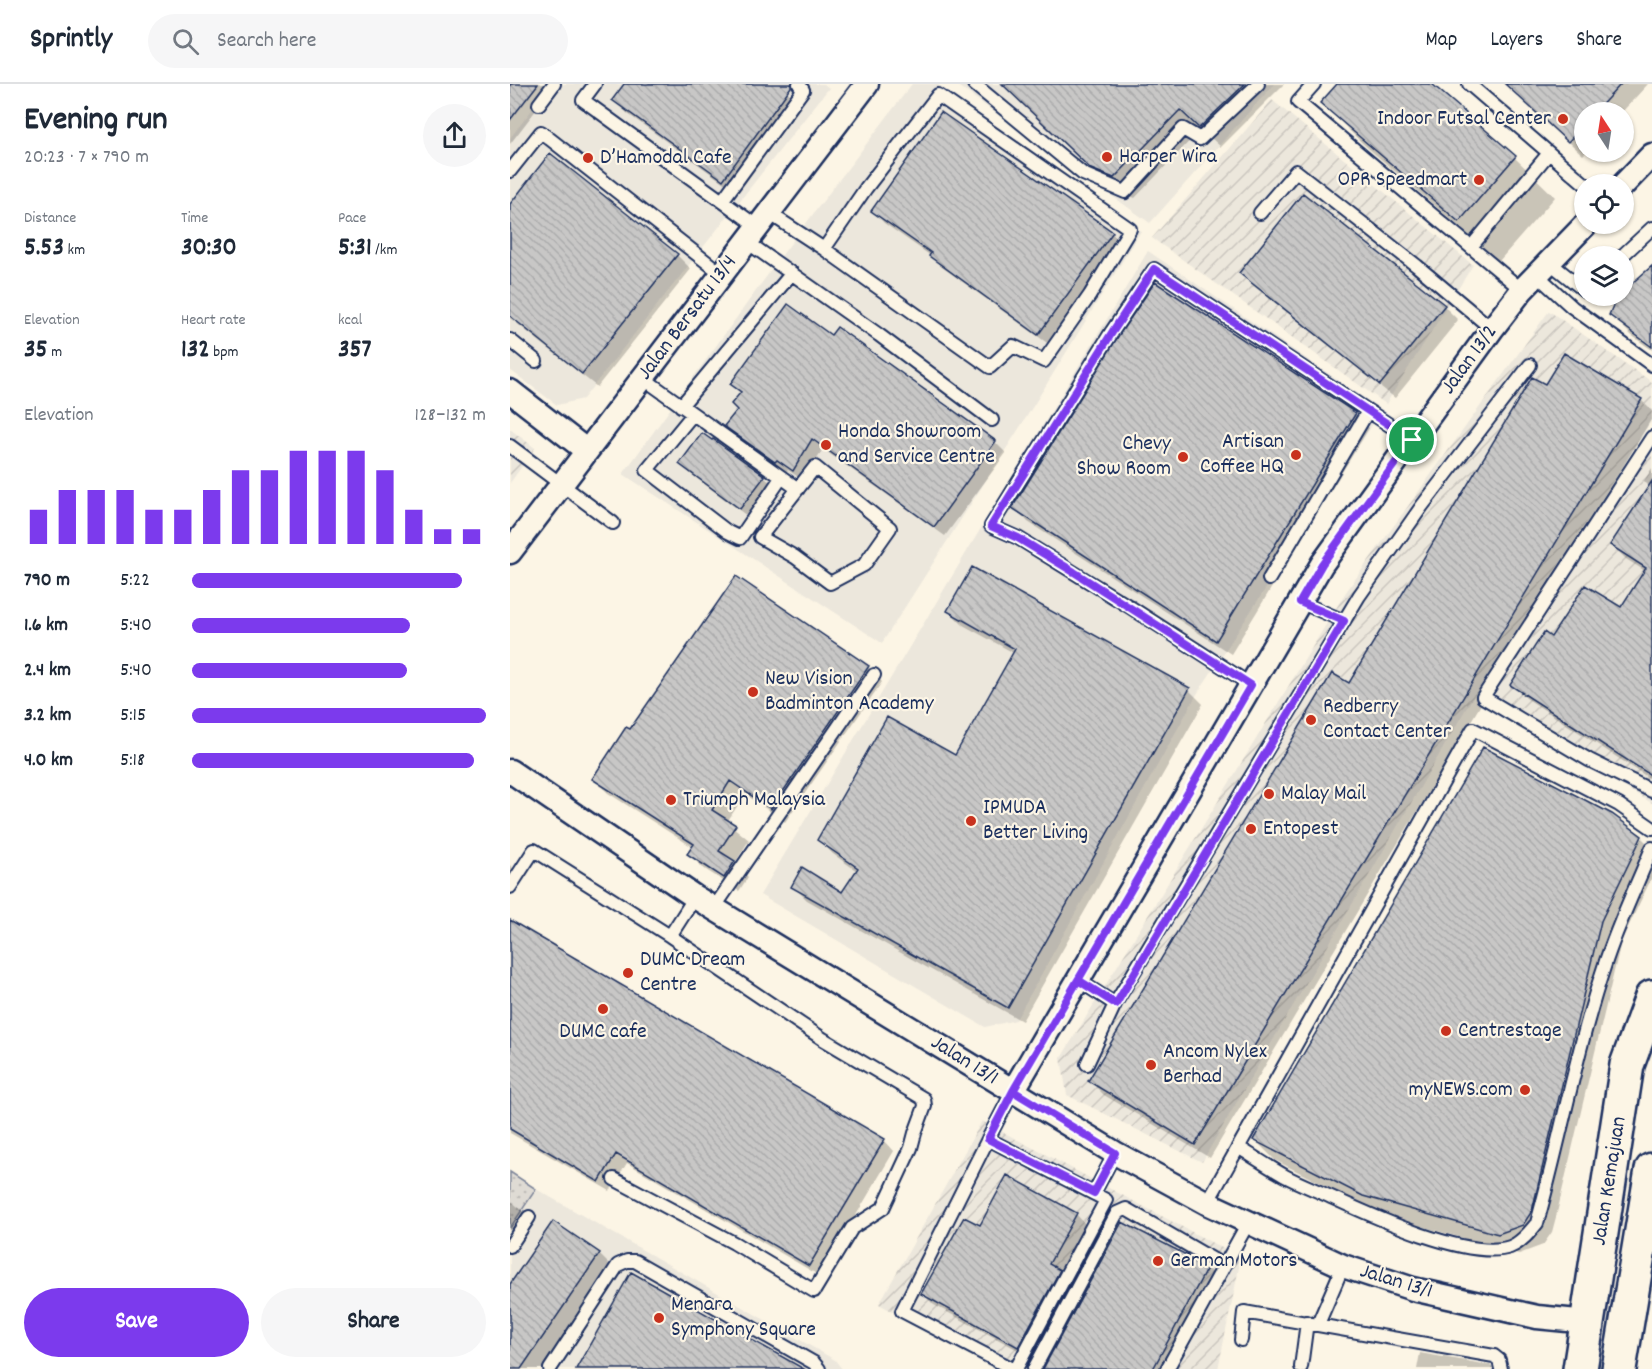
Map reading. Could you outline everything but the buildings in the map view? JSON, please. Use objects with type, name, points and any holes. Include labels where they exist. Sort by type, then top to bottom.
[{"type":"main road","name":"Jalan Kemajuan","points":[[1580,1369],[1628,1065],[1651,1000]]},
{"type":"main road","name":"Jalan Kemajuan","points":[[1619,1369],[1652,1170]]},
{"type":"street","name":"Jalan Bersatu 13/4","points":[[510,552],[867,84]]},
{"type":"street","points":[[1634,174],[1652,155]]},
{"type":"street","name":"Jalan 13/2","points":[[1013,1091],[1322,564],[1492,329],[1536,275],[1576,234]]},
{"type":"street","points":[[510,391],[587,451]]},
{"type":"street","name":"Jalan 13/1","points":[[510,771],[695,897],[1115,1153],[1207,1203],[1343,1266],[1413,1289],[1537,1317],[1588,1323]]},
{"type":"lane","points":[[539,104],[554,84]]},
{"type":"lane","points":[[595,84],[583,100],[758,227],[824,249],[990,367],[1012,346],[1044,361],[1090,295],[1130,229],[938,95],[866,188],[824,249]]},
{"type":"lane","points":[[722,201],[803,90],[799,84]]},
{"type":"lane","points":[[974,84],[1083,174],[1125,192],[1183,129],[1200,140],[1258,84]]},
{"type":"lane","points":[[1314,84],[1298,102],[1471,247],[1536,275],[1574,287]]},
{"type":"lane","points":[[1469,84],[1574,175]]},
{"type":"lane","points":[[510,171],[542,132],[722,274]]},
{"type":"lane","points":[[1471,247],[1549,153]]},
{"type":"lane","points":[[1260,213],[1296,171],[1417,266],[1492,329]]},
{"type":"lane","points":[[758,227],[792,273],[992,420]]},
{"type":"lane","points":[[1633,246],[1652,228]]},
{"type":"lane","points":[[1251,685],[1028,544],[991,526],[1154,269],[1412,440]]},
{"type":"lane","points":[[681,406],[792,273]]},
{"type":"lane","points":[[1536,275],[1572,307],[1652,365]]},
{"type":"lane","points":[[510,340],[536,361]]},
{"type":"lane","points":[[1087,1064],[1116,1004],[1359,596],[1422,506],[1530,365]]},
{"type":"lane","points":[[643,378],[798,489]]},
{"type":"lane","points":[[1269,579],[1368,411]]},
{"type":"lane","points":[[693,414],[647,470],[728,532],[740,538],[781,478]]},
{"type":"lane","points":[[1652,437],[1483,697],[1589,760],[1652,791]]},
{"type":"lane","points":[[510,446],[613,523]]},
{"type":"lane","points":[[815,467],[890,528],[864,565],[830,583],[795,557],[760,537],[798,489],[815,467]]},
{"type":"lane","points":[[1300,602],[1344,621]]},
{"type":"lane","points":[[714,908],[874,675]]},
{"type":"lane","points":[[1207,1203],[1473,729],[1619,805],[1652,828]]},
{"type":"lane","points":[[1238,1148],[1286,1177],[1389,1224],[1454,1244],[1480,1248],[1510,1247],[1520,1241],[1537,1223],[1565,1117],[1570,1086],[1604,966],[1652,848]]},
{"type":"lane","points":[[510,887],[534,850],[670,936],[823,1039],[924,1099],[925,1106],[911,1148],[883,1208],[852,1228],[814,1291],[734,1244],[614,1179]]},
{"type":"lane","points":[[670,936],[695,897]]},
{"type":"lane","points":[[1078,980],[1116,1004]]},
{"type":"lane","points":[[988,1139],[1106,1200],[1014,1369],[902,1311],[988,1139],[1013,1091]]},
{"type":"lane","points":[[1094,1193],[1115,1153]]},
{"type":"lane","points":[[1034,1369],[1117,1213],[1126,1209],[1224,1266]]},
{"type":"lane","points":[[510,1246],[529,1216]]},
{"type":"lane","points":[[1167,1369],[1248,1223]]},
{"type":"lane","points":[[550,1369],[618,1265],[635,1260],[814,1363],[819,1369]]},
{"type":"lane","points":[[1301,1367],[1312,1323],[1343,1266]]},
{"type":"lane","points":[[1241,1340],[1244,1312],[1494,1356],[1499,1360],[1501,1369]]},
{"type":"shaded area","points":[[552,84],[824,84],[829,88],[583,399],[557,405],[510,370],[510,138]]},
{"type":"shaded area","points":[[912,84],[937,84],[1141,231],[1027,416],[882,643],[623,474],[785,251]]},
{"type":"shaded area","points":[[955,84],[1274,84],[1150,223]]},
{"type":"shaded area","points":[[1272,100],[1473,265],[1386,404],[1152,238]]},
{"type":"shaded area","points":[[1148,251],[1382,410],[1197,694],[1016,1020],[985,1027],[760,895]]},
{"type":"shaded area","points":[[1549,311],[1652,382],[1652,420],[1467,707],[1202,1162],[1067,1095],[1061,1058],[1346,592]]},
{"type":"shaded area","points":[[510,429],[535,448],[510,483]]},
{"type":"shaded area","points":[[1652,431],[1652,803],[1476,701]]},
{"type":"shaded area","points":[[982,1121],[1241,1258],[1218,1369],[999,1369],[879,1304]]},
{"type":"shaded area","points":[[510,1172],[536,1189],[510,1228]]},
{"type":"shaded area","points":[[536,1189],[835,1360],[842,1369],[510,1369],[510,1228]]},
{"type":"place","name":"Indoor Futsal Center","points":[[1563,119]]},
{"type":"place","name":"Harper Wira","points":[[1107,157]]},
{"type":"place","name":"D’Hamodal Cafe","points":[[588,158]]},
{"type":"place","name":"OPR Speedmart","points":[[1479,180]]},
{"type":"place","name":"Honda Showroom and Service Centre","points":[[826,445]]},
{"type":"place","name":"Artisan Coffee HQ","points":[[1296,455]]},
{"type":"place","name":"Chevy Show Room","points":[[1183,457]]},
{"type":"place","name":"New Vision Badminton Academy","points":[[753,692]]},
{"type":"place","name":"Redberry Contact Center","points":[[1311,720]]},
{"type":"place","name":"Malay Mail","points":[[1269,794]]},
{"type":"place","name":"Triumph Malaysia","points":[[671,800]]},
{"type":"place","name":"IPMUDA Better Living","points":[[971,821]]},
{"type":"place","name":"Entopest","points":[[1251,829]]},
{"type":"place","name":"DUMC Dream Centre","points":[[628,973]]},
{"type":"place","name":"DUMC cafe","points":[[603,1009]]},
{"type":"place","name":"Centrestage","points":[[1446,1031]]},
{"type":"place","name":"Ancom Nylex Berhad","points":[[1151,1065]]},
{"type":"place","name":"myNEWS.com","points":[[1525,1090]]},
{"type":"place","name":"German Motors","points":[[1158,1261]]},
{"type":"place","name":"Menara Symphony Square","points":[[659,1318]]},
{"type":"route","points":[[1412,440],[1154,269],[991,526],[1018,538],[1074,572],[1251,685],[1161,838],[1013,1091],[1115,1153],[1094,1193],[988,1139],[1013,1091],[1078,980],[1116,1004],[1344,621],[1300,602],[1322,564],[1412,440]]}]
